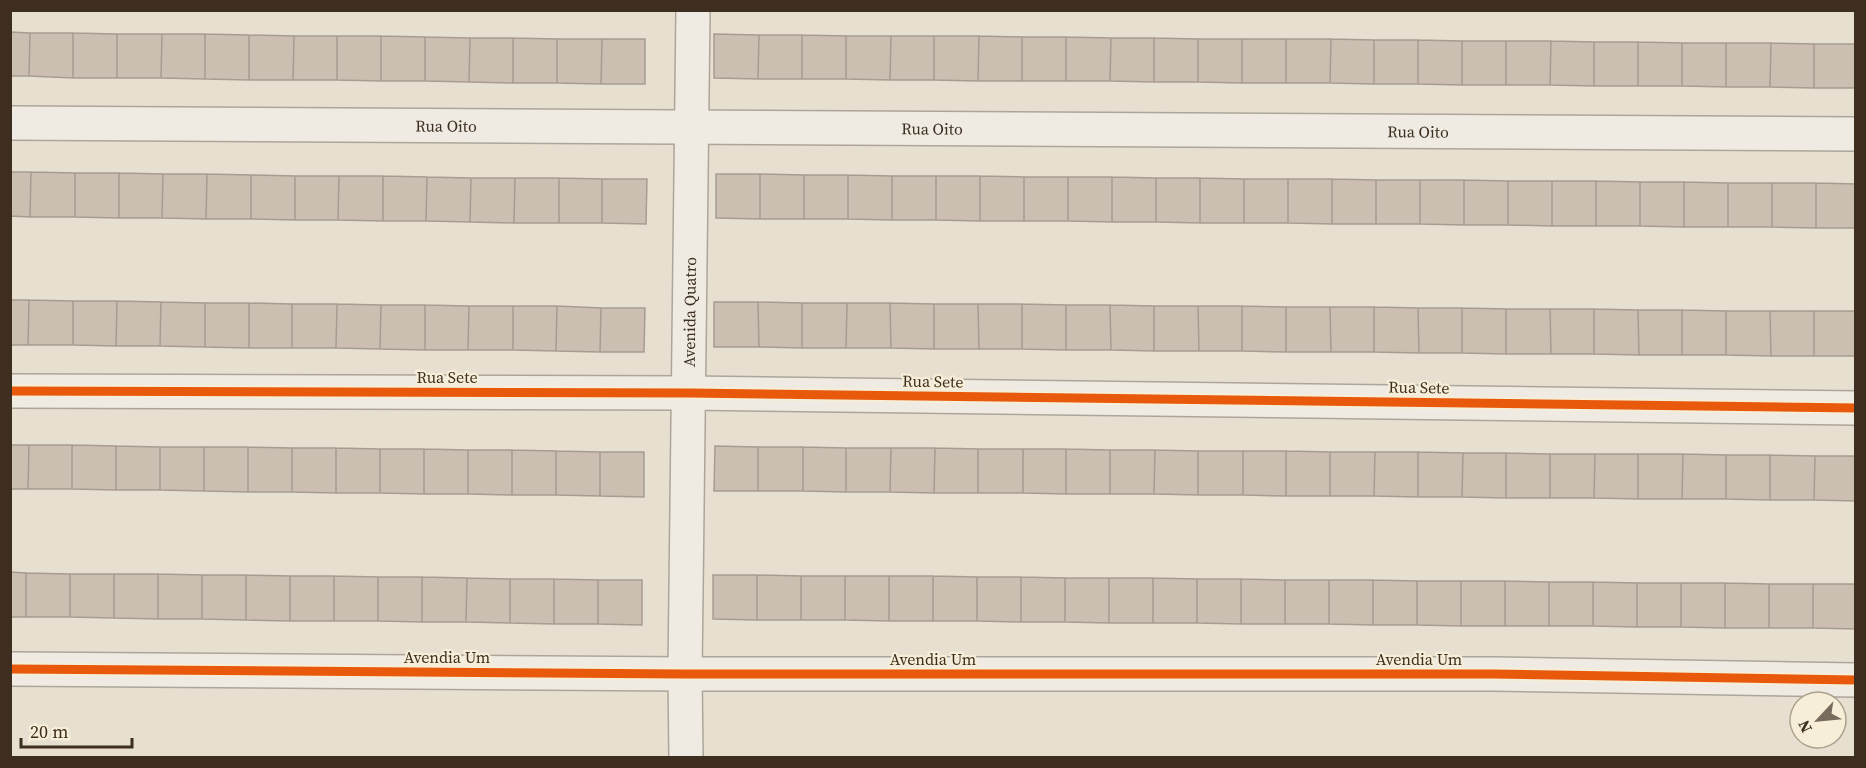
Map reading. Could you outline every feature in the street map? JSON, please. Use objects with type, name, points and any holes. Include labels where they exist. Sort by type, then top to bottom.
[{"type":"street","name":"Avenida Quatro","points":[[686,758],[693,10]]},
{"type":"street","name":"Rua Oito","points":[[10,123],[1856,134]]},
{"type":"street","name":"Rua Sete","points":[[10,391],[689,393],[1856,408]]},
{"type":"street","name":"Avendia Um","points":[[10,669],[686,674],[1493,674],[1856,680]]},
{"type":"building","points":[[10,32],[30,33],[29,76],[10,76]]},
{"type":"building","points":[[30,33],[73,33],[73,78],[29,76]]},
{"type":"building","points":[[73,33],[117,34],[117,78],[73,78]]},
{"type":"building","points":[[117,34],[162,34],[161,78],[117,78]]},
{"type":"building","points":[[162,34],[205,34],[205,79],[161,78]]},
{"type":"building","points":[[205,34],[249,35],[249,80],[205,79]]},
{"type":"building","points":[[714,34],[759,35],[758,79],[714,78]]},
{"type":"building","points":[[249,35],[294,36],[293,80],[249,80]]},
{"type":"building","points":[[759,35],[802,35],[802,79],[758,79]]},
{"type":"building","points":[[802,35],[846,36],[846,79],[802,79]]},
{"type":"building","points":[[294,36],[337,36],[337,80],[293,80]]},
{"type":"building","points":[[337,36],[381,36],[381,81],[337,80]]},
{"type":"building","points":[[381,36],[425,37],[425,81],[381,81]]},
{"type":"building","points":[[846,36],[891,36],[890,80],[846,79]]},
{"type":"building","points":[[891,36],[934,36],[934,80],[890,80]]},
{"type":"building","points":[[934,36],[979,36],[978,81],[934,80]]},
{"type":"building","points":[[979,36],[1022,37],[1022,81],[978,81]]},
{"type":"building","points":[[425,37],[470,38],[469,82],[425,81]]},
{"type":"building","points":[[1022,37],[1066,37],[1066,81],[1022,81]]},
{"type":"building","points":[[1066,37],[1111,38],[1110,81],[1066,81]]},
{"type":"building","points":[[470,38],[513,38],[513,83],[469,82]]},
{"type":"building","points":[[513,38],[557,39],[557,83],[513,83]]},
{"type":"building","points":[[1111,38],[1154,38],[1154,82],[1110,81]]},
{"type":"building","points":[[1154,38],[1198,39],[1198,82],[1154,82]]},
{"type":"building","points":[[557,39],[602,39],[601,84],[557,83]]},
{"type":"building","points":[[602,39],[645,39],[645,84],[601,84]]},
{"type":"building","points":[[1198,39],[1242,39],[1242,83],[1198,82]]},
{"type":"building","points":[[1242,39],[1286,39],[1286,83],[1242,83]]},
{"type":"building","points":[[1286,39],[1331,39],[1330,83],[1286,83]]},
{"type":"building","points":[[1331,39],[1374,40],[1374,84],[1330,83]]},
{"type":"building","points":[[1374,40],[1418,40],[1418,84],[1374,84]]},
{"type":"building","points":[[1418,40],[1462,41],[1462,85],[1418,84]]},
{"type":"building","points":[[1462,41],[1506,41],[1506,85],[1462,85]]},
{"type":"building","points":[[1506,41],[1551,41],[1550,85],[1506,85]]},
{"type":"building","points":[[1551,41],[1594,42],[1594,86],[1550,85]]},
{"type":"building","points":[[1594,42],[1638,42],[1638,86],[1594,86]]},
{"type":"building","points":[[1638,42],[1682,43],[1682,86],[1638,86]]},
{"type":"building","points":[[1682,43],[1726,43],[1726,87],[1682,86]]},
{"type":"building","points":[[1726,43],[1771,43],[1770,87],[1726,87]]},
{"type":"building","points":[[1771,43],[1814,44],[1814,88],[1770,87]]},
{"type":"building","points":[[1814,44],[1856,44],[1856,88],[1814,88]]},
{"type":"building","points":[[10,172],[31,172],[30,217],[10,216]]},
{"type":"building","points":[[31,172],[75,173],[75,217],[30,217]]},
{"type":"building","points":[[75,173],[119,173],[119,218],[75,217]]},
{"type":"building","points":[[119,173],[163,174],[162,218],[119,218]]},
{"type":"building","points":[[163,174],[207,174],[206,219],[162,218]]},
{"type":"building","points":[[207,174],[251,175],[251,219],[206,219]]},
{"type":"building","points":[[716,174],[760,174],[760,219],[716,218]]},
{"type":"building","points":[[760,174],[804,175],[804,219],[760,219]]},
{"type":"building","points":[[251,175],[295,176],[295,220],[251,219]]},
{"type":"building","points":[[804,175],[848,175],[848,219],[804,219]]},
{"type":"building","points":[[848,175],[892,176],[892,220],[848,219]]},
{"type":"building","points":[[295,176],[339,176],[338,220],[295,220]]},
{"type":"building","points":[[339,176],[383,176],[383,221],[338,220]]},
{"type":"building","points":[[383,176],[427,177],[426,221],[383,221]]},
{"type":"building","points":[[892,176],[936,176],[936,220],[892,220]]},
{"type":"building","points":[[936,176],[980,176],[980,221],[936,220]]},
{"type":"building","points":[[980,176],[1024,177],[1024,221],[980,221]]},
{"type":"building","points":[[427,177],[471,178],[470,222],[426,221]]},
{"type":"building","points":[[1024,177],[1068,177],[1068,221],[1024,221]]},
{"type":"building","points":[[1068,177],[1112,177],[1112,222],[1068,221]]},
{"type":"building","points":[[1112,177],[1156,178],[1156,222],[1112,222]]},
{"type":"building","points":[[471,178],[515,178],[514,223],[470,222]]},
{"type":"building","points":[[515,178],[559,178],[559,223],[514,223]]},
{"type":"building","points":[[559,178],[602,179],[602,223],[559,223]]},
{"type":"building","points":[[1156,178],[1200,178],[1200,223],[1156,222]]},
{"type":"building","points":[[1200,178],[1244,179],[1244,223],[1200,223]]},
{"type":"building","points":[[602,179],[647,179],[646,224],[602,223]]},
{"type":"building","points":[[1244,179],[1288,179],[1288,223],[1244,223]]},
{"type":"building","points":[[1288,179],[1332,179],[1332,224],[1288,223]]},
{"type":"building","points":[[1332,179],[1376,180],[1376,224],[1332,224]]},
{"type":"building","points":[[1376,180],[1420,180],[1420,224],[1376,224]]},
{"type":"building","points":[[1420,180],[1464,180],[1464,225],[1420,224]]},
{"type":"building","points":[[1464,180],[1508,181],[1508,225],[1464,225]]},
{"type":"building","points":[[1508,181],[1552,181],[1552,226],[1508,225]]},
{"type":"building","points":[[1552,181],[1596,181],[1596,226],[1552,226]]},
{"type":"building","points":[[1596,181],[1640,182],[1640,226],[1596,226]]},
{"type":"building","points":[[1640,182],[1684,182],[1684,227],[1640,226]]},
{"type":"building","points":[[1684,182],[1728,183],[1728,227],[1684,227]]},
{"type":"building","points":[[1728,183],[1772,183],[1772,227],[1728,227]]},
{"type":"building","points":[[1772,183],[1816,183],[1816,228],[1772,227]]},
{"type":"building","points":[[1816,183],[1856,184],[1856,228],[1816,228]]},
{"type":"building","points":[[10,300],[29,300],[28,345],[10,345]]},
{"type":"building","points":[[29,300],[73,301],[73,345],[28,345]]},
{"type":"building","points":[[73,301],[117,301],[116,346],[73,345]]},
{"type":"building","points":[[117,301],[161,302],[160,346],[116,346]]},
{"type":"building","points":[[161,302],[205,303],[205,347],[160,346]]},
{"type":"building","points":[[714,302],[758,302],[759,347],[714,347]]},
{"type":"building","points":[[758,302],[802,303],[802,348],[759,347]]},
{"type":"building","points":[[205,303],[249,303],[249,348],[205,347]]},
{"type":"building","points":[[249,303],[292,304],[292,348],[249,348]]},
{"type":"building","points":[[802,303],[847,303],[846,348],[802,348]]},
{"type":"building","points":[[847,303],[890,303],[891,348],[846,348]]},
{"type":"building","points":[[890,303],[934,304],[934,349],[891,348]]},
{"type":"building","points":[[292,304],[337,304],[336,348],[292,348]]},
{"type":"building","points":[[337,304],[381,305],[380,349],[336,348]]},
{"type":"building","points":[[934,304],[978,304],[979,349],[934,349]]},
{"type":"building","points":[[978,304],[1022,304],[1022,349],[979,349]]},
{"type":"building","points":[[1022,304],[1066,305],[1066,350],[1022,349]]},
{"type":"building","points":[[381,305],[425,305],[425,350],[380,349]]},
{"type":"building","points":[[425,305],[469,306],[468,350],[425,350]]},
{"type":"building","points":[[1066,305],[1110,305],[1111,350],[1066,350]]},
{"type":"building","points":[[1110,305],[1154,306],[1154,351],[1111,350]]},
{"type":"building","points":[[469,306],[513,306],[513,350],[468,350]]},
{"type":"building","points":[[513,306],[557,306],[556,351],[513,350]]},
{"type":"building","points":[[557,306],[601,308],[600,352],[556,351]]},
{"type":"building","points":[[1154,306],[1198,306],[1199,351],[1154,351]]},
{"type":"building","points":[[1198,306],[1242,306],[1242,351],[1199,351]]},
{"type":"building","points":[[1242,306],[1286,307],[1286,352],[1242,351]]},
{"type":"building","points":[[1286,307],[1330,307],[1331,352],[1286,352]]},
{"type":"building","points":[[1330,307],[1374,307],[1374,352],[1331,352]]},
{"type":"building","points":[[1374,307],[1418,308],[1419,353],[1374,352]]},
{"type":"building","points":[[601,308],[645,308],[644,352],[600,352]]},
{"type":"building","points":[[1418,308],[1462,308],[1462,353],[1419,353]]},
{"type":"building","points":[[1462,308],[1506,309],[1506,354],[1462,353]]},
{"type":"building","points":[[1506,309],[1550,309],[1551,354],[1506,354]]},
{"type":"building","points":[[1550,309],[1594,309],[1594,354],[1551,354]]},
{"type":"building","points":[[1594,309],[1638,310],[1639,355],[1594,354]]},
{"type":"building","points":[[1638,310],[1682,310],[1682,355],[1639,355]]},
{"type":"building","points":[[1682,310],[1726,311],[1726,355],[1682,355]]},
{"type":"building","points":[[1726,311],[1770,311],[1771,356],[1726,355]]},
{"type":"building","points":[[1770,311],[1814,311],[1814,356],[1771,356]]},
{"type":"building","points":[[1814,311],[1856,311],[1856,356],[1814,356]]},
{"type":"building","points":[[10,445],[29,445],[28,489],[10,489]]},
{"type":"building","points":[[29,445],[72,445],[72,489],[28,489]]},
{"type":"building","points":[[72,445],[116,446],[116,490],[72,489]]},
{"type":"building","points":[[116,446],[160,447],[160,490],[116,490]]},
{"type":"building","points":[[715,446],[758,447],[758,491],[714,491]]},
{"type":"building","points":[[160,447],[204,447],[204,491],[160,490]]},
{"type":"building","points":[[204,447],[248,447],[248,492],[204,491]]},
{"type":"building","points":[[248,447],[292,448],[292,492],[248,492]]},
{"type":"building","points":[[758,447],[803,447],[803,491],[758,491]]},
{"type":"building","points":[[803,447],[846,448],[846,492],[803,491]]},
{"type":"building","points":[[292,448],[336,448],[336,493],[292,492]]},
{"type":"building","points":[[336,448],[380,449],[380,493],[336,493]]},
{"type":"building","points":[[846,448],[891,448],[890,492],[846,492]]},
{"type":"building","points":[[891,448],[935,448],[934,493],[890,492]]},
{"type":"building","points":[[935,448],[978,449],[978,493],[934,493]]},
{"type":"building","points":[[380,449],[424,449],[424,494],[380,493]]},
{"type":"building","points":[[424,449],[468,450],[468,494],[424,494]]},
{"type":"building","points":[[978,449],[1023,449],[1023,493],[978,493]]},
{"type":"building","points":[[1023,449],[1066,449],[1066,494],[1023,493]]},
{"type":"building","points":[[1066,449],[1110,450],[1110,494],[1066,494]]},
{"type":"building","points":[[468,450],[512,450],[512,495],[468,494]]},
{"type":"building","points":[[512,450],[556,451],[556,495],[512,495]]},
{"type":"building","points":[[1110,450],[1155,450],[1154,494],[1110,494]]},
{"type":"building","points":[[1155,450],[1198,451],[1198,495],[1154,494]]},
{"type":"building","points":[[556,451],[600,452],[600,496],[556,495]]},
{"type":"building","points":[[1198,451],[1243,451],[1243,495],[1198,495]]},
{"type":"building","points":[[1243,451],[1286,451],[1286,496],[1243,495]]},
{"type":"building","points":[[1286,451],[1330,452],[1330,496],[1286,496]]},
{"type":"building","points":[[600,452],[644,452],[644,497],[600,496]]},
{"type":"building","points":[[1330,452],[1375,452],[1374,496],[1330,496]]},
{"type":"building","points":[[1375,452],[1418,452],[1418,497],[1374,496]]},
{"type":"building","points":[[1418,452],[1463,453],[1462,497],[1418,497]]},
{"type":"building","points":[[1463,453],[1506,453],[1506,498],[1462,497]]},
{"type":"building","points":[[1506,453],[1550,454],[1550,498],[1506,498]]},
{"type":"building","points":[[1550,454],[1595,454],[1594,498],[1550,498]]},
{"type":"building","points":[[1595,454],[1638,454],[1638,499],[1594,498]]},
{"type":"building","points":[[1638,454],[1683,454],[1682,499],[1638,499]]},
{"type":"building","points":[[1683,454],[1726,455],[1726,499],[1682,499]]},
{"type":"building","points":[[1726,455],[1770,455],[1770,500],[1726,499]]},
{"type":"building","points":[[1770,455],[1815,456],[1814,500],[1770,500]]},
{"type":"building","points":[[1815,456],[1856,456],[1856,501],[1814,500]]},
{"type":"building","points":[[10,572],[26,573],[26,617],[10,617]]},
{"type":"building","points":[[26,573],[70,574],[70,617],[26,617]]},
{"type":"building","points":[[70,574],[114,574],[114,618],[70,617]]},
{"type":"building","points":[[114,574],[158,574],[158,619],[114,618]]},
{"type":"building","points":[[158,574],[202,575],[202,619],[158,619]]},
{"type":"building","points":[[202,575],[246,575],[246,620],[202,619]]},
{"type":"building","points":[[246,575],[290,576],[290,621],[246,620]]},
{"type":"building","points":[[713,575],[757,575],[757,620],[713,619]]},
{"type":"building","points":[[757,575],[801,576],[801,620],[757,620]]},
{"type":"building","points":[[290,576],[334,576],[334,621],[290,621]]},
{"type":"building","points":[[334,576],[378,577],[378,621],[334,621]]},
{"type":"building","points":[[801,576],[845,576],[845,620],[801,620]]},
{"type":"building","points":[[845,576],[889,576],[889,621],[845,620]]},
{"type":"building","points":[[889,576],[933,576],[933,621],[889,621]]},
{"type":"building","points":[[933,576],[977,577],[977,621],[933,621]]},
{"type":"building","points":[[378,577],[422,577],[422,622],[378,621]]},
{"type":"building","points":[[422,577],[467,578],[466,622],[422,622]]},
{"type":"building","points":[[977,577],[1021,577],[1021,622],[977,621]]},
{"type":"building","points":[[1021,577],[1065,578],[1065,622],[1021,622]]},
{"type":"building","points":[[467,578],[510,579],[510,623],[466,622]]},
{"type":"building","points":[[1065,578],[1109,578],[1109,623],[1065,622]]},
{"type":"building","points":[[1109,578],[1153,578],[1153,623],[1109,623]]},
{"type":"building","points":[[1153,578],[1197,579],[1197,623],[1153,623]]},
{"type":"building","points":[[510,579],[554,579],[554,624],[510,623]]},
{"type":"building","points":[[554,579],[598,580],[598,624],[554,624]]},
{"type":"building","points":[[1197,579],[1241,579],[1241,624],[1197,623]]},
{"type":"building","points":[[1241,579],[1285,580],[1285,624],[1241,624]]},
{"type":"building","points":[[598,580],[642,580],[642,625],[598,624]]},
{"type":"building","points":[[1285,580],[1329,580],[1329,624],[1285,624]]},
{"type":"building","points":[[1329,580],[1373,580],[1373,625],[1329,624]]},
{"type":"building","points":[[1373,580],[1417,581],[1417,625],[1373,625]]},
{"type":"building","points":[[1417,581],[1461,581],[1461,626],[1417,625]]},
{"type":"building","points":[[1461,581],[1505,581],[1505,626],[1461,626]]},
{"type":"building","points":[[1505,581],[1549,582],[1549,626],[1505,626]]},
{"type":"building","points":[[1549,582],[1593,582],[1593,626],[1549,626]]},
{"type":"building","points":[[1593,582],[1637,583],[1637,627],[1593,626]]},
{"type":"building","points":[[1637,583],[1681,583],[1681,627],[1637,627]]},
{"type":"building","points":[[1681,583],[1725,583],[1725,628],[1681,627]]},
{"type":"building","points":[[1725,583],[1769,584],[1769,628],[1725,628]]},
{"type":"building","points":[[1769,584],[1813,584],[1813,628],[1769,628]]},
{"type":"building","points":[[1813,584],[1856,584],[1856,629],[1813,628]]},
{"type":"cycle path","points":[[10,391],[689,393],[1856,408]]},
{"type":"cycle path","points":[[10,669],[685,674],[1493,674],[1856,680]]}]
